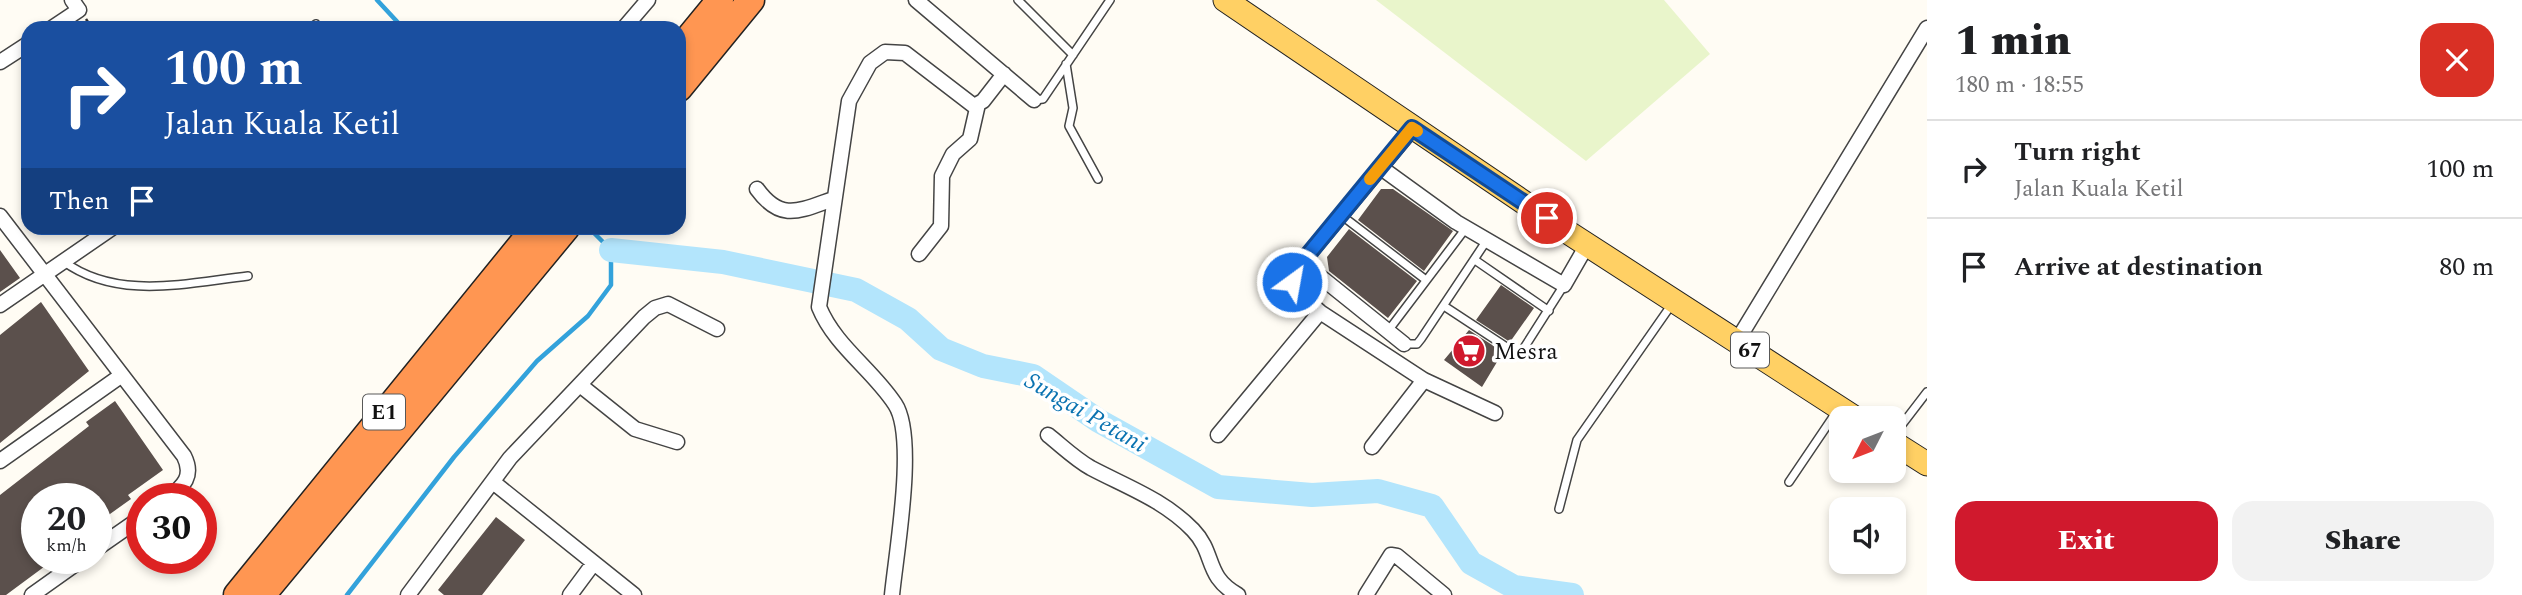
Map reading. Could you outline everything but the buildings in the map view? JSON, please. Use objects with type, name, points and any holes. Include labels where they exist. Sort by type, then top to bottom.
[{"type":"highway","points":[[686,41],[720,0]]},
{"type":"highway","points":[[686,80],[751,0]]},
{"type":"highway","name":"E1","points":[[237,595],[544,235]]},
{"type":"highway","name":"E1","points":[[262,595],[544,235]]},
{"type":"main road","name":"67","points":[[1225,0],[1587,245],[1836,406]]},
{"type":"main road","points":[[1906,451],[1927,464]]},
{"type":"street","points":[[62,21],[79,10],[72,0]]},
{"type":"street","points":[[630,21],[648,0]]},
{"type":"street","points":[[916,0],[1034,100]]},
{"type":"street","points":[[1737,341],[1927,28]]},
{"type":"street","points":[[0,62],[21,48]]},
{"type":"street","points":[[891,595],[905,457],[904,428],[897,406],[846,349],[819,307],[821,273],[849,101],[864,72],[877,56],[896,50],[905,52],[968,103],[978,104]]},
{"type":"street","points":[[919,254],[941,226],[942,176],[953,154],[970,139],[978,104],[1004,74]]},
{"type":"street","points":[[1412,128],[1293,273],[1292,282],[1296,292],[1320,312],[1424,380],[1495,413]]},
{"type":"street","points":[[1380,167],[1466,228],[1564,285],[1587,245]]},
{"type":"street","points":[[757,189],[771,206],[790,212],[833,199]]},
{"type":"street","points":[[0,216],[187,463],[190,470],[184,483]]},
{"type":"street","points":[[0,305],[101,235]]},
{"type":"street","points":[[1302,262],[1404,344]]},
{"type":"street","points":[[408,595],[510,458],[644,317],[662,304],[677,307],[717,328]]},
{"type":"street","points":[[1218,435],[1320,312]]},
{"type":"street","points":[[0,461],[122,375]]},
{"type":"street","points":[[1372,447],[1424,380]]},
{"type":"street","points":[[580,385],[635,429],[677,442]]},
{"type":"street","points":[[1048,435],[1081,462],[1131,486],[1170,510],[1196,533],[1220,585],[1238,595]]},
{"type":"street","points":[[493,482],[634,595]]},
{"type":"street","points":[[1366,595],[1391,555],[1397,556],[1438,593]]},
{"type":"street","points":[[570,595],[593,564]]},
{"type":"street","points":[[32,595],[62,574]]},
{"type":"lane","points":[[1018,0],[1073,55]]},
{"type":"lane","points":[[1034,100],[1043,99],[1110,0]]},
{"type":"lane","points":[[1066,64],[1073,108],[1069,126],[1098,179]]},
{"type":"lane","points":[[1341,215],[1426,280]]},
{"type":"lane","points":[[1388,331],[1466,228]]},
{"type":"lane","points":[[1404,344],[1417,344],[1487,240]]},
{"type":"lane","points":[[62,260],[92,278],[134,286],[248,276]]},
{"type":"lane","points":[[1475,260],[1549,311]]},
{"type":"lane","points":[[1444,306],[1517,354],[1522,351],[1564,285]]},
{"type":"lane","points":[[1559,509],[1581,433],[1675,300]]},
{"type":"lane","points":[[1906,419],[1927,392]]},
{"type":"lane","points":[[1789,482],[1829,434]]},
{"type":"green space","points":[[1376,0],[1664,0],[1710,54],[1586,161]]},
{"type":"waterway","name":"Sungai Petani","points":[[377,0],[396,21]]},
{"type":"waterway","points":[[347,595],[454,457],[537,361],[588,316],[611,285],[611,250],[596,235]]},
{"type":"waterway","name":"Sungai Petani","points":[[611,250],[723,262],[856,290],[908,319],[941,349],[983,366],[1033,376],[1099,421],[1218,487],[1312,495],[1378,491],[1432,506],[1471,563],[1514,587],[1572,595]]},
{"type":"slow traffic","points":[[1370,179],[1412,128],[1417,131]]},
{"type":"place","name":"Mesra","points":[[1469,351]]},
{"type":"route","points":[[1292,282],[1293,273],[1412,128],[1547,218]]}]
